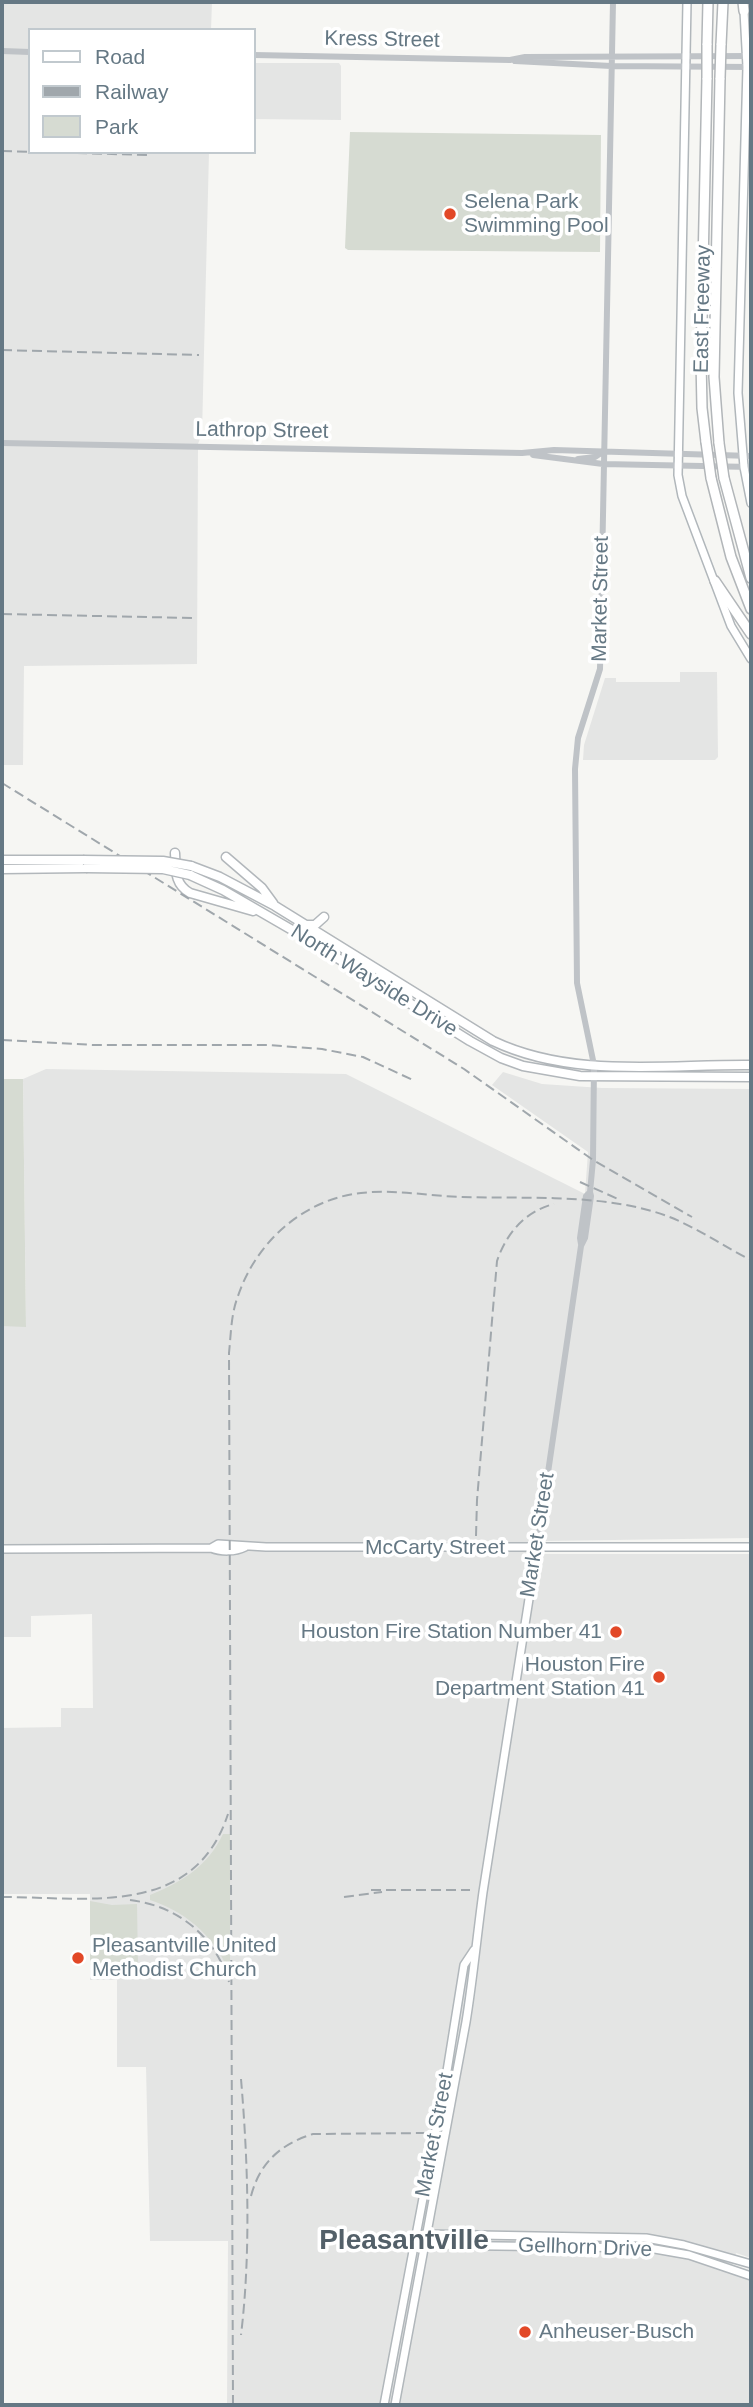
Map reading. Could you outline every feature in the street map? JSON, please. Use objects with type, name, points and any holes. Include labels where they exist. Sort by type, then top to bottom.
[{"type":"highway","name":"East Freeway","points":[[708,2],[702,408],[711,478],[731,556],[751,609]]},
{"type":"highway","name":"East Freeway","points":[[723,2],[714,377],[724,478],[751,578]]},
{"type":"highway","points":[[715,581],[751,634]]},
{"type":"main road","points":[[687,2],[678,465],[682,496],[731,626],[751,659]]},
{"type":"main road","points":[[744,5],[749,67],[738,393],[751,503]]},
{"type":"main road","points":[[176,853],[177,879],[182,889],[263,914]]},
{"type":"main road","points":[[226,857],[262,888],[275,906]]},
{"type":"main road","name":"North Wayside Drive","points":[[2,864],[191,870],[220,877],[275,906],[493,1041],[547,1060],[594,1065],[751,1065]]},
{"type":"main road","name":"North Wayside Drive","points":[[191,870],[501,1058],[539,1071],[595,1077],[751,1077]]},
{"type":"main road","points":[[305,925],[316,925],[324,917]]},
{"type":"main road","name":"McCarty Street","points":[[2,1549],[211,1548],[218,1551],[245,1547],[751,1547]]},
{"type":"main road","name":"Market Street","points":[[395,2405],[460,2059],[474,1972],[474,1949],[537,1548]]},
{"type":"main road","name":"Market Street","points":[[384,2405],[447,2071],[464,1965],[474,1949]]},
{"type":"main road","name":"Gellhorn Drive","points":[[416,2233],[646,2238],[696,2248],[751,2264]]},
{"type":"main road","points":[[503,2235],[503,2246]]},
{"type":"main road","points":[[563,2235],[563,2246]]},
{"type":"main road","name":"Gellhorn Drive","points":[[414,2244],[649,2248],[696,2257],[751,2276]]},
{"type":"main road","points":[[405,2295],[415,2295]]},
{"type":"main road","points":[[389,2377],[400,2378]]},
{"type":"street","name":"Market Street","points":[[537,1548],[586,1196],[590,1192],[595,1077],[577,983],[575,769],[578,738],[600,669],[613,2]]},
{"type":"street","points":[[2,51],[28,52]]},
{"type":"street","name":"Kress Street","points":[[256,55],[510,60],[524,63],[611,66],[749,67]]},
{"type":"street","name":"Kress Street","points":[[510,60],[525,57],[749,56]]},
{"type":"street","name":"Lathrop Street","points":[[2,443],[522,453],[554,450],[747,456]]},
{"type":"street","name":"Lathrop Street","points":[[522,453],[603,464],[748,467]]},
{"type":"street","points":[[568,460],[595,457],[603,453]]},
{"type":"shaded area","points":[[2,2],[212,2],[211,28],[28,28],[28,154],[209,154],[202,433],[198,444],[197,664],[24,666],[23,765],[2,765]]},
{"type":"shaded area","points":[[256,63],[339,63],[341,120],[256,119]]},
{"type":"shaded area","points":[[680,672],[717,672],[718,757],[715,760],[583,760],[584,745],[605,678],[616,678],[616,682],[680,682]]},
{"type":"shaded area","points":[[46,1069],[346,1074],[585,1194],[588,1152],[492,1085],[503,1072],[542,1084],[602,1088],[751,1089],[751,1538],[544,1541],[543,1554],[751,1554],[751,2258],[736,2253],[730,2273],[751,2281],[751,2405],[227,2405],[228,2241],[150,2241],[146,2067],[117,2067],[117,1980],[90,1980],[90,1894],[2,1894],[2,1728],[61,1727],[61,1708],[93,1708],[92,1614],[31,1616],[31,1637],[2,1637],[2,1326],[26,1326],[23,1079]]},
{"type":"green space","points":[[350,132],[601,135],[600,252],[348,250],[345,248]]},
{"type":"green space","points":[[2,1079],[23,1079],[26,1327],[2,1326]]},
{"type":"green space","points":[[223,1834],[230,1834],[230,1967],[227,1967],[213,1944],[196,1925],[174,1910],[150,1900],[150,1895],[173,1884],[202,1864]]},
{"type":"green space","points":[[90,1901],[112,1905],[137,1904],[138,1965],[90,1965]]},
{"type":"railway","points":[[2,151],[28,152]]},
{"type":"railway","points":[[112,154],[149,155]]},
{"type":"railway","points":[[2,350],[199,355]]},
{"type":"railway","points":[[2,614],[192,618]]},
{"type":"railway","points":[[2,783],[464,1069],[593,1160],[692,1217]]},
{"type":"railway","points":[[2,1040],[94,1045],[267,1045],[322,1049],[363,1057],[415,1081]]},
{"type":"railway","points":[[580,1182],[618,1199]]},
{"type":"railway","points":[[233,2405],[229,1353],[234,1310],[246,1276],[270,1241],[302,1214],[340,1197],[374,1192],[592,1200],[618,1204],[678,1220],[751,1260]]},
{"type":"railway","points":[[476,1536],[497,1261],[518,1225],[534,1212],[554,1204]]},
{"type":"railway","points":[[2,1897],[102,1898],[134,1895],[164,1886],[190,1871],[212,1847],[228,1814]]},
{"type":"railway","points":[[371,1890],[470,1890]]},
{"type":"railway","points":[[344,1897],[382,1892]]},
{"type":"railway","points":[[130,1900],[164,1909],[192,1926],[214,1951],[229,1982]]},
{"type":"railway","points":[[241,2079],[247,2207],[241,2335]]},
{"type":"railway","points":[[251,2196],[260,2173],[273,2156],[291,2143],[313,2134],[425,2133]]},
{"type":"place","name":"Selena Park Swimming Pool","points":[[450,214]]},
{"type":"place","name":"Houston Fire Station Number 41","points":[[616,1632]]},
{"type":"place","name":"Houston Fire Department Station 41","points":[[659,1677]]},
{"type":"place","name":"Pleasantville United Methodist Church","points":[[78,1958]]},
{"type":"place","name":"Anheuser-Busch","points":[[525,2332]]},
{"type":"district","name":"Pleasantville","points":[[404,2241]]}]
